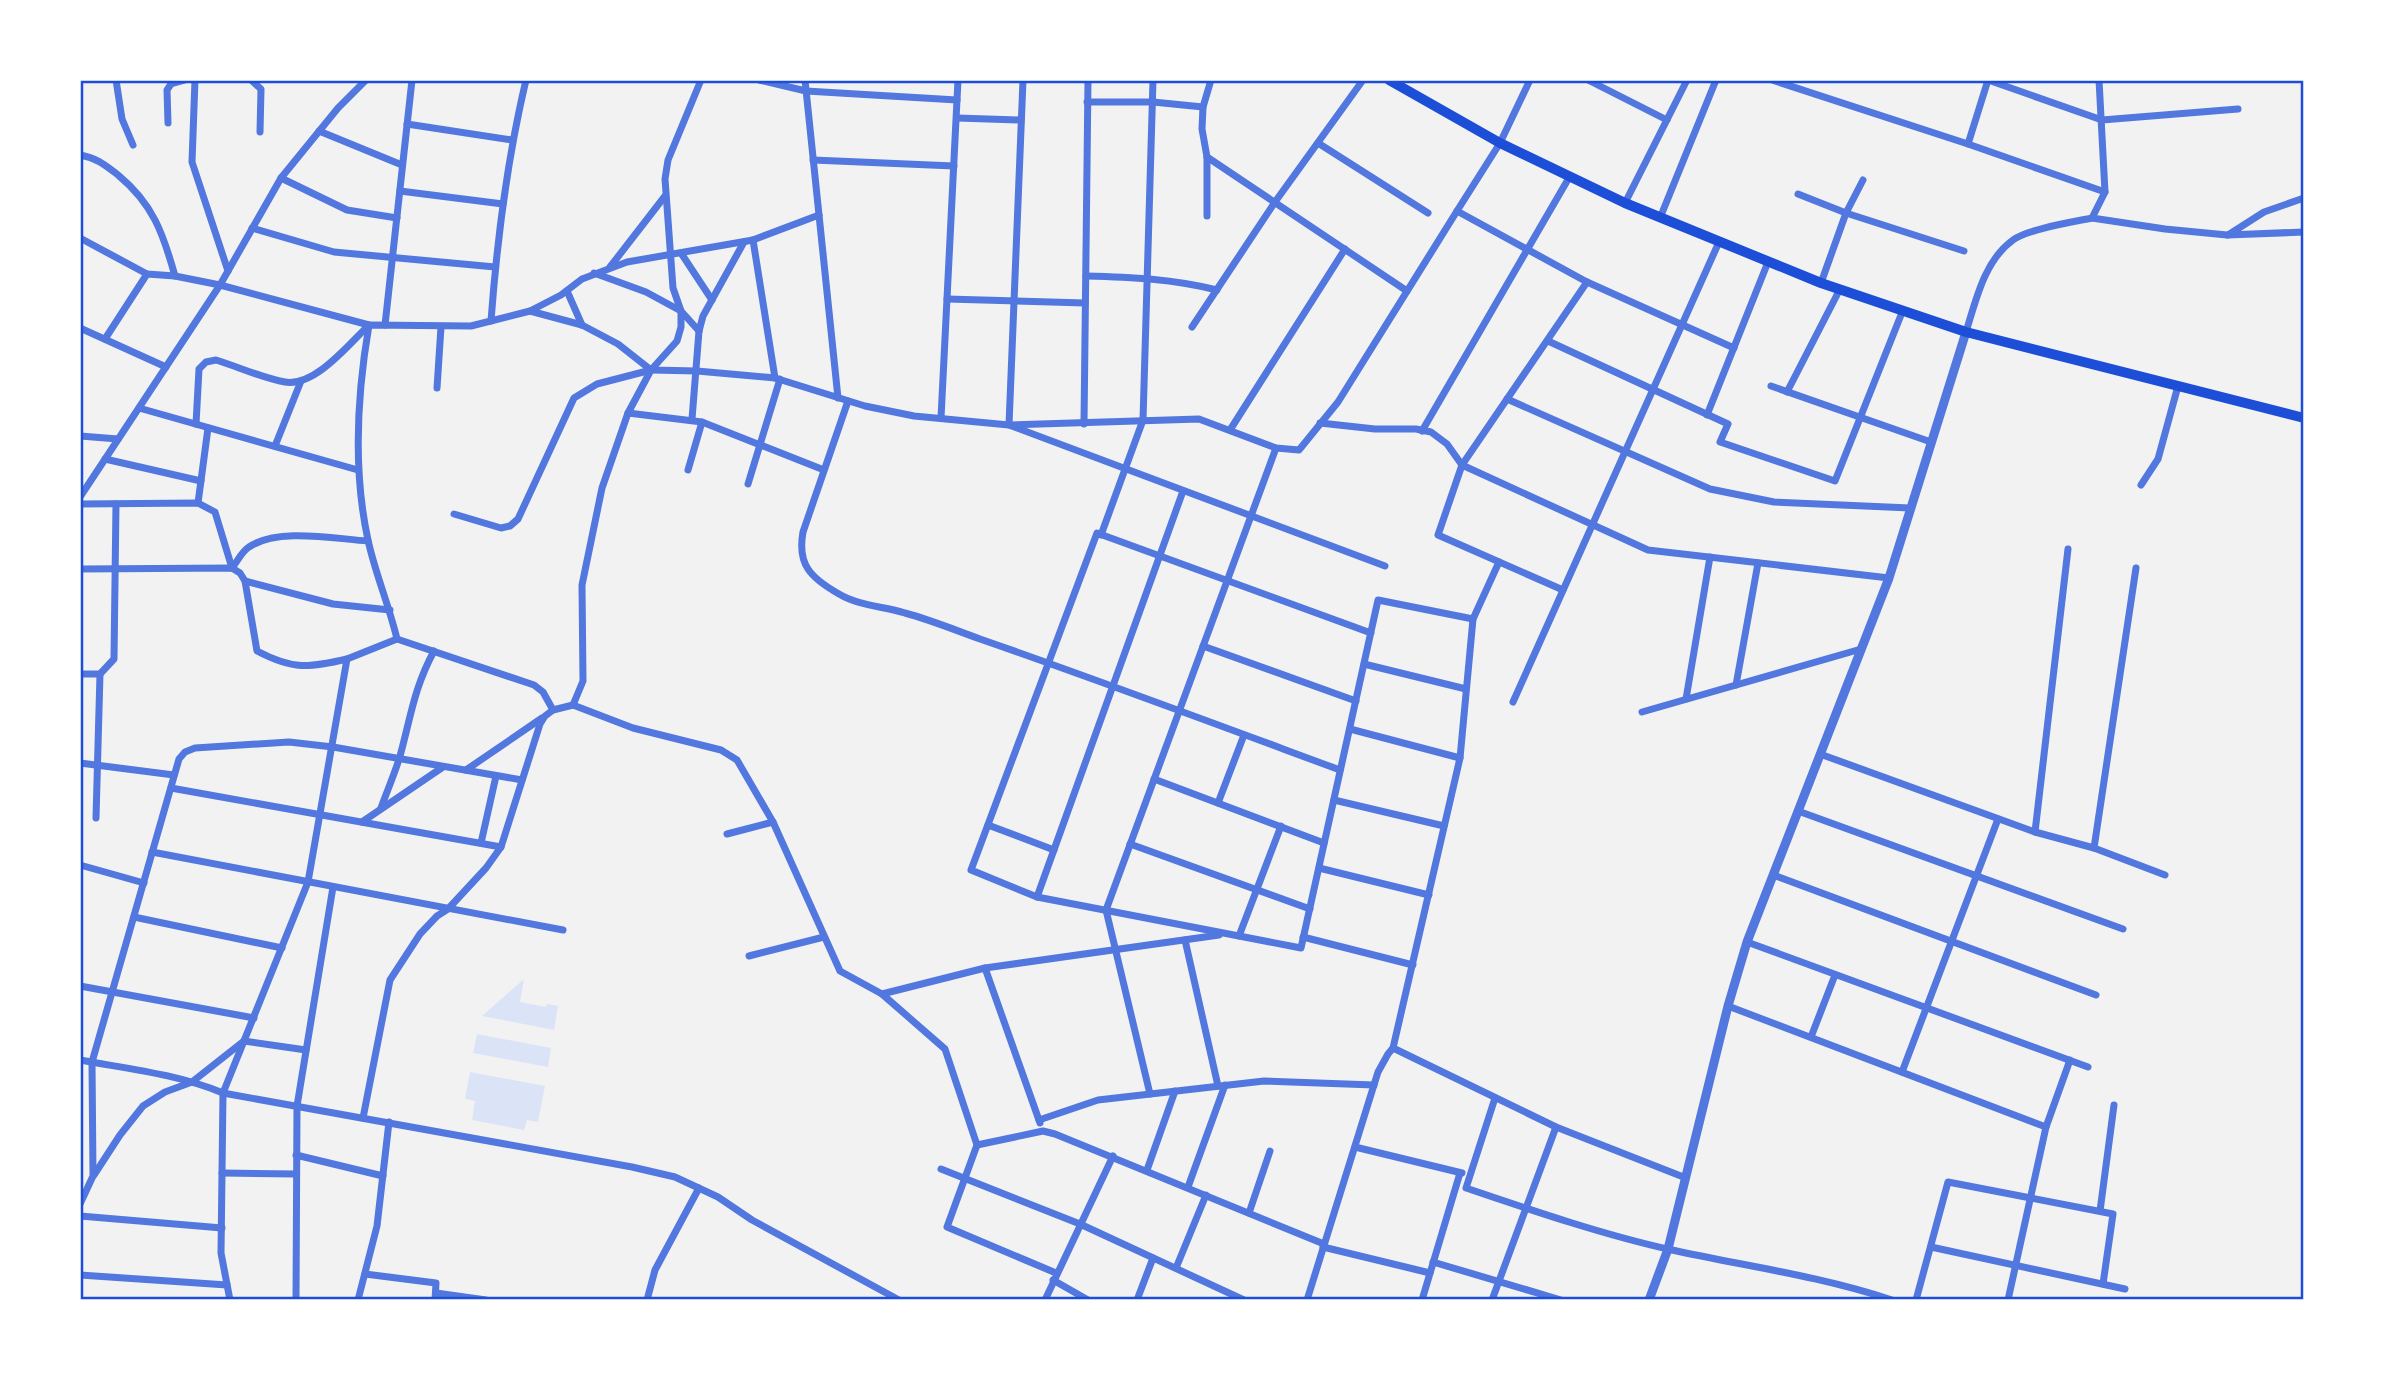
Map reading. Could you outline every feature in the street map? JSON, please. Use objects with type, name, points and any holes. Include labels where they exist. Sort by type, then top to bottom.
[{"type":"main road","points":[[1389,80],[1500,143],[1625,203],[1821,283],[1966,332],[2304,418]]},
{"type":"street","points":[[116,80],[122,119],[133,145]]},
{"type":"street","points":[[168,123],[167,90],[171,84],[185,80]]},
{"type":"street","points":[[195,80],[192,162],[228,271]]},
{"type":"street","points":[[251,80],[261,89],[260,132]]},
{"type":"street","points":[[80,497],[220,285],[281,178],[338,108],[366,80]]},
{"type":"street","points":[[385,325],[412,80]]},
{"type":"street","points":[[491,321],[495,267],[512,140],[526,80]]},
{"type":"street","points":[[573,705],[583,681],[582,585],[602,488],[628,413],[651,370],[677,341],[681,327],[681,311],[674,288],[665,195],[667,160],[701,80]]},
{"type":"street","points":[[759,80],[806,91],[957,100]]},
{"type":"street","points":[[805,80],[838,398]]},
{"type":"street","points":[[941,418],[958,80]]},
{"type":"street","points":[[1009,425],[1023,80]]},
{"type":"street","points":[[1084,424],[1088,80]]},
{"type":"street","points":[[1101,535],[1143,420],[1153,80]]},
{"type":"street","points":[[1207,216],[1207,157],[1202,129],[1203,107],[1211,80]]},
{"type":"street","points":[[1192,327],[1275,202],[1363,80]]},
{"type":"street","points":[[1400,88],[1410,80]]},
{"type":"street","points":[[454,514],[501,528],[510,526],[518,519],[574,398],[597,384],[651,370],[697,370],[778,379],[848,401],[914,416],[1009,425],[1199,419],[1276,448],[1299,450],[1338,402],[1500,143],[1530,80]]},
{"type":"street","points":[[1588,80],[1667,120]]},
{"type":"street","points":[[1625,203],[1687,80]]},
{"type":"street","points":[[1660,218],[1716,80]]},
{"type":"street","points":[[1772,80],[2105,192]]},
{"type":"street","points":[[2092,218],[2105,192],[2099,80]]},
{"type":"street","points":[[1968,144],[1988,81],[2102,120],[2238,109]]},
{"type":"street","points":[[1087,103],[1153,102],[1203,107]]},
{"type":"street","points":[[957,118],[1021,120]]},
{"type":"street","points":[[407,124],[512,140]]},
{"type":"street","points":[[319,131],[402,165]]},
{"type":"street","points":[[1318,143],[1428,213]]},
{"type":"street","points":[[80,155],[99,159],[137,191],[164,238],[175,276]]},
{"type":"street","points":[[1207,157],[1407,291]]},
{"type":"street","points":[[813,160],[954,166]]},
{"type":"street","points":[[1422,430],[1570,176]]},
{"type":"street","points":[[281,178],[347,210],[397,218]]},
{"type":"street","points":[[1821,283],[1846,213],[1863,180]]},
{"type":"street","points":[[400,191],[503,204]]},
{"type":"street","points":[[1798,194],[1846,213],[1964,251]]},
{"type":"street","points":[[610,267],[665,195]]},
{"type":"street","points":[[2227,235],[2264,212],[2304,198]]},
{"type":"street","points":[[1457,211],[1587,282],[1734,348]]},
{"type":"street","points":[[81,240],[147,274],[175,276],[220,285],[369,325],[471,326],[530,311],[552,301],[582,279],[610,267],[748,241],[819,215]]},
{"type":"street","points":[[1649,1300],[1668,1249],[1728,1006],[1747,942],[1889,578],[1977,296],[1991,262],[2014,239],[2092,218],[2227,235],[2304,232]]},
{"type":"street","points":[[252,228],[334,252],[495,267]]},
{"type":"street","points":[[692,419],[699,331],[703,316],[748,241]]},
{"type":"street","points":[[748,241],[778,379],[748,484]]},
{"type":"street","points":[[1513,702],[1719,242]]},
{"type":"street","points":[[1230,430],[1345,249]]},
{"type":"street","points":[[681,253],[712,300]]},
{"type":"street","points":[[1707,415],[1768,262]]},
{"type":"street","points":[[594,273],[646,292],[681,311],[699,331]]},
{"type":"street","points":[[105,339],[147,274]]},
{"type":"street","points":[[1086,276],[1147,277],[1217,290]]},
{"type":"street","points":[[1563,590],[1438,535],[1462,465],[1587,282]]},
{"type":"street","points":[[1787,392],[1840,289]]},
{"type":"street","points":[[567,291],[582,325]]},
{"type":"street","points":[[947,299],[1086,303]]},
{"type":"street","points":[[1548,341],[1728,424],[1720,443],[1835,481],[1903,310]]},
{"type":"street","points":[[530,311],[582,325],[618,344],[651,370]]},
{"type":"street","points":[[196,424],[199,369],[206,362],[216,360],[287,383],[301,381],[316,375],[369,325]]},
{"type":"street","points":[[369,325],[362,364],[358,470],[368,541],[397,639]]},
{"type":"street","points":[[437,388],[441,327]]},
{"type":"street","points":[[80,328],[166,368]]},
{"type":"street","points":[[275,446],[301,381]]},
{"type":"street","points":[[1771,386],[1931,442]]},
{"type":"street","points":[[2141,485],[2158,459],[2178,386]]},
{"type":"street","points":[[1507,399],[1710,489],[1774,502],[1910,508]]},
{"type":"street","points":[[848,401],[803,532],[800,549],[804,564],[817,579],[841,595],[872,607],[903,612],[1340,770]]},
{"type":"street","points":[[139,408],[358,470]]},
{"type":"street","points":[[628,413],[692,419],[824,470]]},
{"type":"street","points":[[688,470],[702,422]]},
{"type":"street","points":[[1320,423],[1431,432],[1447,444],[1462,465],[1648,550],[1889,578]]},
{"type":"street","points":[[1009,425],[1385,566]]},
{"type":"street","points":[[198,503],[208,428]]},
{"type":"street","points":[[80,436],[118,439]]},
{"type":"street","points":[[1150,1094],[1106,910],[1276,448]]},
{"type":"street","points":[[106,459],[201,481]]},
{"type":"street","points":[[1037,897],[1182,491]]},
{"type":"street","points":[[80,504],[198,503],[215,512],[232,568]]},
{"type":"street","points":[[96,818],[100,674],[114,659],[116,504]]},
{"type":"street","points":[[1371,633],[1097,533],[971,870],[1037,897],[1301,948],[1350,729],[1371,633],[1378,600],[1473,620]]},
{"type":"street","points":[[232,568],[247,548],[264,540],[287,536],[368,541]]},
{"type":"street","points":[[2035,832],[2068,549]]},
{"type":"street","points":[[1686,699],[1710,557]]},
{"type":"street","points":[[1307,1300],[1374,1085],[1388,1054],[1394,1048],[1460,758],[1473,620],[1499,562]]},
{"type":"street","points":[[1736,685],[1758,563]]},
{"type":"street","points":[[80,569],[232,568],[240,573],[245,581],[257,651],[276,661],[294,667],[313,667],[347,660],[397,639],[534,685],[544,692],[554,710]]},
{"type":"street","points":[[2094,848],[2136,568]]},
{"type":"street","points":[[245,581],[332,604],[390,610]]},
{"type":"street","points":[[1203,646],[1356,701]]},
{"type":"street","points":[[1642,712],[1861,649]]},
{"type":"street","points":[[381,808],[400,758],[413,697],[434,651]]},
{"type":"street","points":[[230,1300],[221,1253],[223,1093],[308,882],[347,660]]},
{"type":"street","points":[[1364,664],[1466,689]]},
{"type":"street","points":[[80,674],[100,674]]},
{"type":"street","points":[[466,770],[554,710],[573,705],[633,728],[721,750],[737,760],[773,822],[840,971],[882,994],[945,1049],[977,1145],[947,1227],[1054,1277],[1088,1300]]},
{"type":"street","points":[[363,1118],[390,980],[420,933],[448,909],[486,868],[501,847],[540,724],[545,716]]},
{"type":"street","points":[[1350,729],[1460,758]]},
{"type":"street","points":[[1219,803],[1244,735]]},
{"type":"street","points":[[93,1176],[92,1062],[174,775],[179,759],[185,752],[195,748],[289,742],[333,747],[522,780]]},
{"type":"street","points":[[1820,754],[2035,832],[2094,848],[2165,875]]},
{"type":"street","points":[[80,763],[174,775]]},
{"type":"street","points":[[362,822],[443,767]]},
{"type":"street","points":[[481,843],[496,776]]},
{"type":"street","points":[[1154,779],[1324,843]]},
{"type":"street","points":[[171,788],[501,847]]},
{"type":"street","points":[[1334,800],[1444,826]]},
{"type":"street","points":[[1798,811],[2123,929]]},
{"type":"street","points":[[1902,1072],[1998,819]]},
{"type":"street","points":[[727,834],[773,822]]},
{"type":"street","points":[[988,825],[1054,850]]},
{"type":"street","points":[[1239,936],[1280,826]]},
{"type":"street","points":[[1130,844],[1310,909]]},
{"type":"street","points":[[152,852],[563,930]]},
{"type":"street","points":[[80,865],[144,883]]},
{"type":"street","points":[[1319,868],[1429,895]]},
{"type":"street","points":[[1773,875],[2096,995]]},
{"type":"street","points":[[296,1300],[297,1106],[333,887]]},
{"type":"street","points":[[134,917],[282,948]]},
{"type":"street","points":[[882,994],[985,968],[1227,933]]},
{"type":"street","points":[[749,956],[824,937]]},
{"type":"street","points":[[1303,937],[1413,965]]},
{"type":"street","points":[[1185,940],[1222,1086],[1188,1187]]},
{"type":"street","points":[[1747,942],[2088,1067]]},
{"type":"street","points":[[985,968],[1043,1131]]},
{"type":"street","points":[[1811,1037],[1835,975]]},
{"type":"street","points":[[80,986],[254,1018]]},
{"type":"street","points":[[1728,1006],[2046,1128]]},
{"type":"street","points":[[80,1204],[83,1192],[93,1176],[143,1106],[164,1092],[192,1082],[244,1041],[306,1050]]},
{"type":"street","points":[[1394,1048],[1556,1127],[1686,1178]]},
{"type":"street","points":[[80,1060],[192,1082],[223,1093],[675,1177],[718,1197],[752,1220],[899,1300]]},
{"type":"street","points":[[2008,1300],[2046,1128],[2070,1060]]},
{"type":"street","points":[[1039,1120],[1098,1100],[1264,1081],[1374,1085]]},
{"type":"street","points":[[1147,1170],[1175,1091]]},
{"type":"street","points":[[1495,1098],[1466,1188],[1526,1209],[1668,1249],[1855,1287],[1892,1300]]},
{"type":"street","points":[[2100,1212],[2114,1105]]},
{"type":"street","points":[[358,1300],[377,1226],[389,1122]]},
{"type":"street","points":[[1492,1300],[1556,1127]]},
{"type":"street","points":[[977,1145],[1043,1131],[1113,1156],[1324,1246],[1430,1273]]},
{"type":"street","points":[[1355,1147],[1470,1175]]},
{"type":"street","points":[[1249,1213],[1270,1151]]},
{"type":"street","points":[[296,1155],[383,1176]]},
{"type":"street","points":[[1045,1300],[1113,1156]]},
{"type":"street","points":[[941,1170],[1080,1224],[1244,1300]]},
{"type":"street","points":[[222,1173],[296,1174]]},
{"type":"street","points":[[1422,1300],[1460,1173]]},
{"type":"street","points":[[1916,1300],[1948,1182],[2113,1214],[2103,1284]]},
{"type":"street","points":[[647,1300],[655,1270],[699,1188]]},
{"type":"street","points":[[1175,1268],[1206,1195]]},
{"type":"street","points":[[80,1216],[222,1228]]},
{"type":"street","points":[[1931,1247],[2125,1289]]},
{"type":"street","points":[[1137,1300],[1153,1258]]},
{"type":"street","points":[[1433,1262],[1562,1300]]},
{"type":"street","points":[[365,1274],[436,1283],[435,1296],[486,1300]]},
{"type":"street","points":[[80,1275],[227,1285]]},
{"type":"street","points":[[1528,1300],[1531,1291]]},
{"type":"shaded area","points":[[524,979],[520,1002],[546,1007],[547,1004],[558,1006],[554,1030],[482,1016]]},
{"type":"shaded area","points":[[477,1034],[551,1048],[548,1067],[473,1053]]},
{"type":"shaded area","points":[[470,1072],[545,1086],[538,1122],[527,1120],[524,1130],[472,1120],[475,1101],[465,1099]]}]
